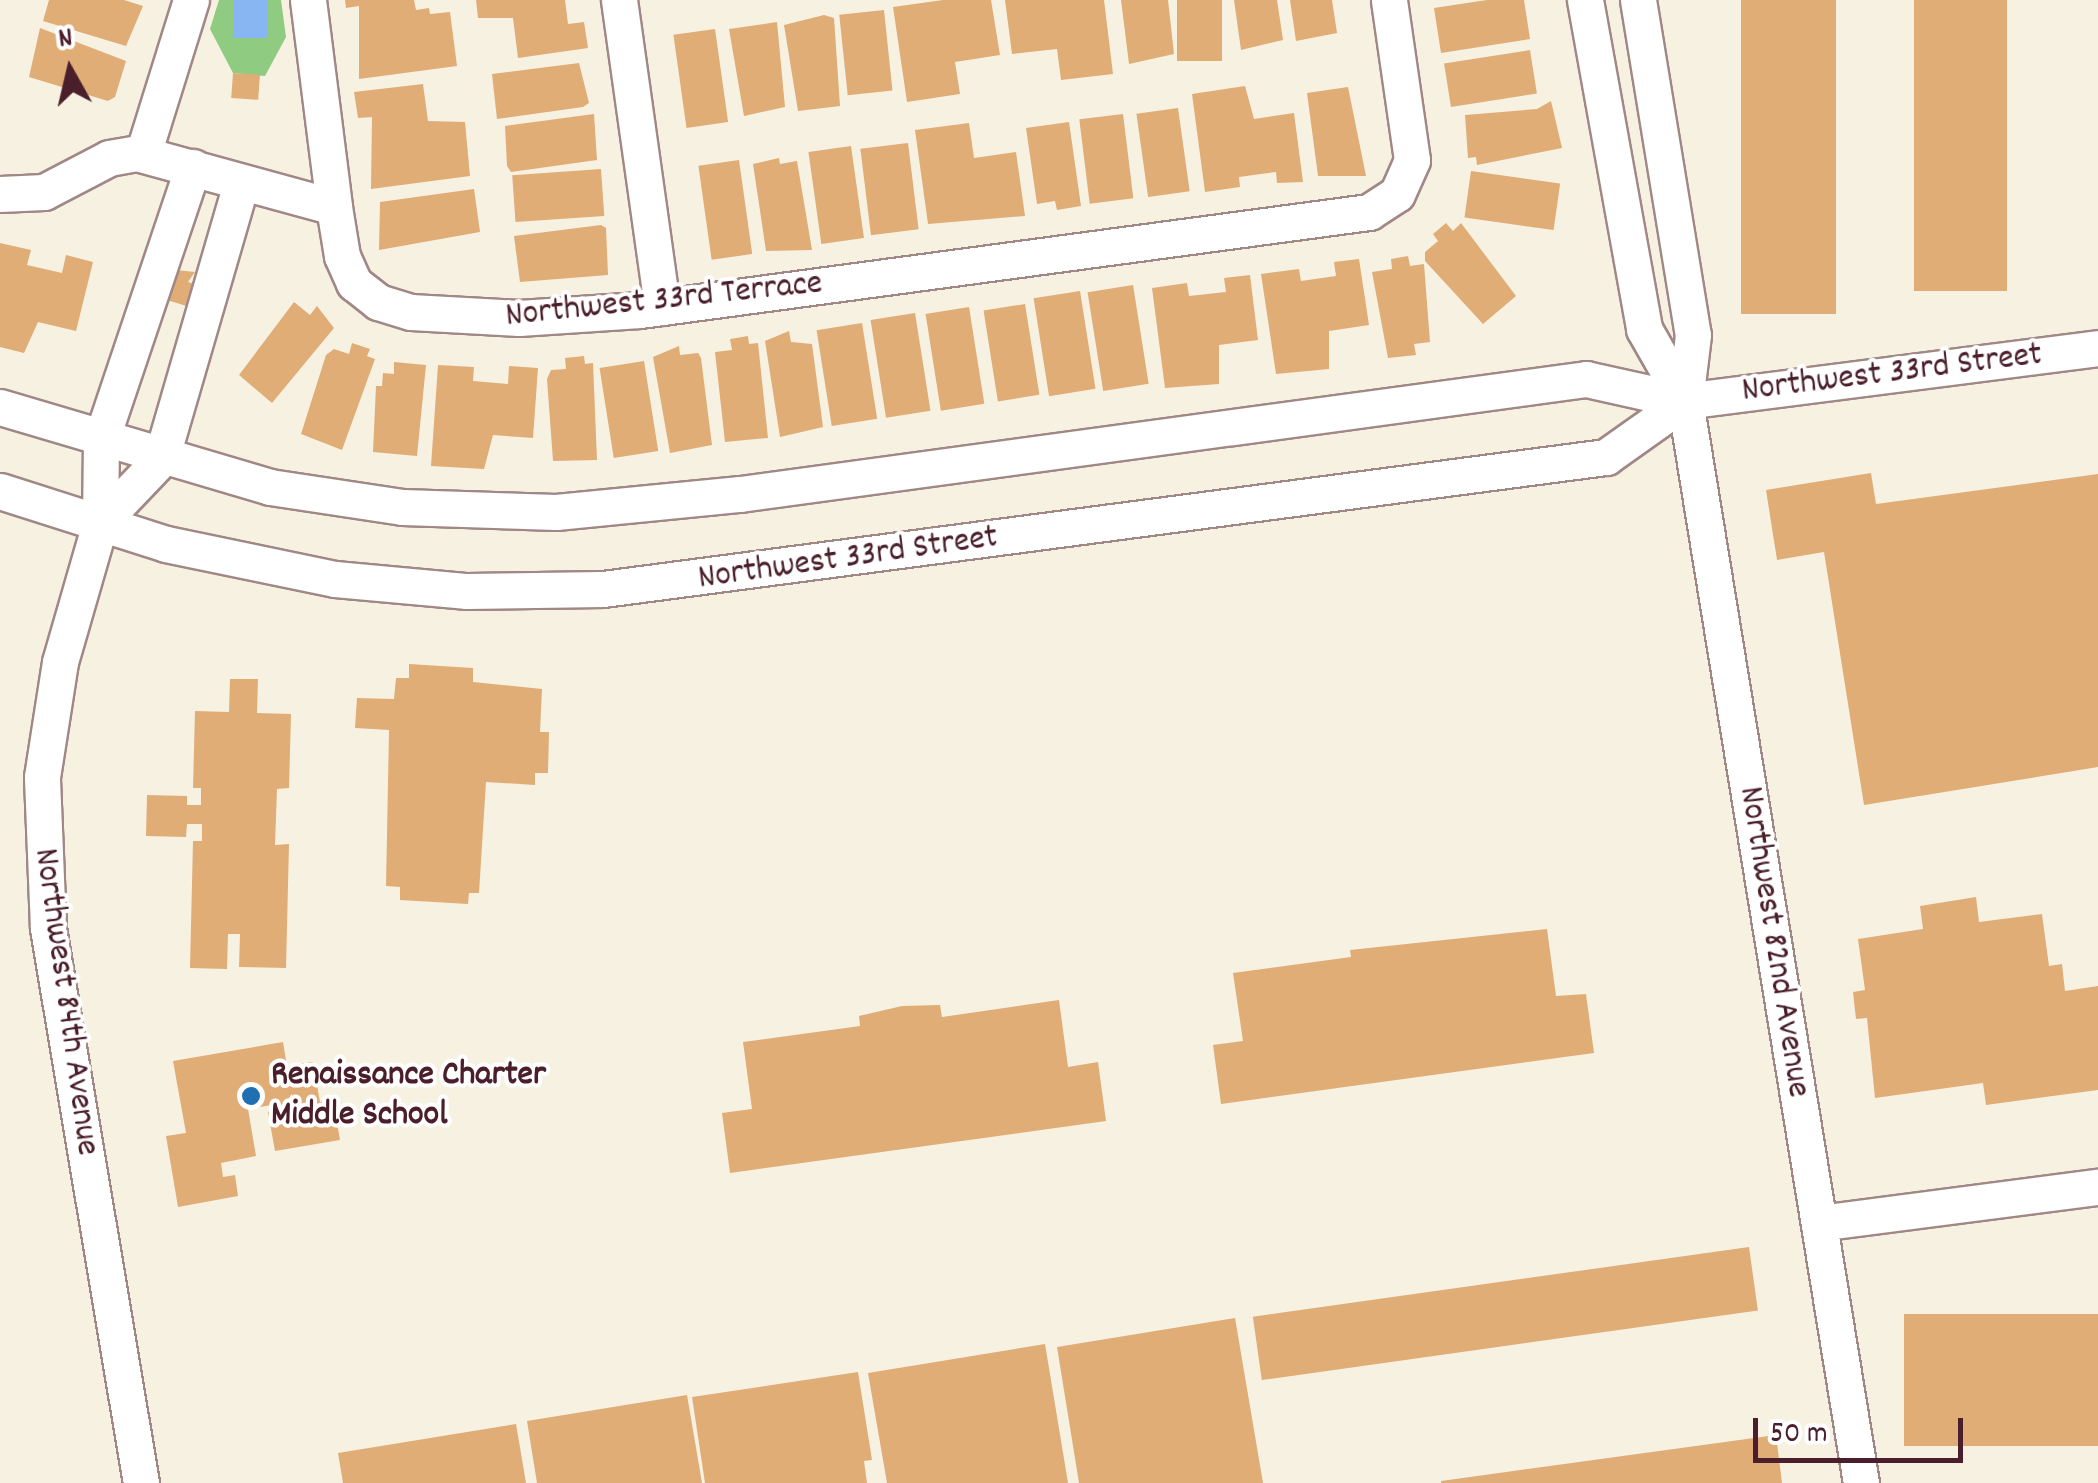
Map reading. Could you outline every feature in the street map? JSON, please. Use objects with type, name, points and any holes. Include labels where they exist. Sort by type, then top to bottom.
[{"type":"street","points":[[144,154],[191,0]]},
{"type":"street","points":[[0,194],[44,192],[109,158],[144,154],[334,208],[308,0]]},
{"type":"street","points":[[619,0],[662,307]]},
{"type":"street","name":"Northwest 33rd Terrace","points":[[334,208],[350,276],[386,305],[438,317],[505,318],[662,307],[1363,214],[1400,190],[1412,145],[1389,0]]},
{"type":"street","name":"Northwest 82nd Avenue","points":[[1586,0],[1644,329],[1685,401]]},
{"type":"street","name":"Northwest 82nd Avenue","points":[[1638,0],[1693,335],[1685,401],[1862,1483]]},
{"type":"street","name":"Northwest 84th Avenue","points":[[141,1483],[42,857],[48,722],[100,523],[102,440],[193,167]]},
{"type":"street","name":"Northwest 84th Avenue","points":[[100,523],[161,459],[242,183]]},
{"type":"street","name":"Northwest 33rd Street","points":[[0,407],[161,459],[372,503],[556,512],[740,494],[1586,379],[1685,401],[2098,348]]},
{"type":"street","name":"Northwest 33rd Street","points":[[0,491],[214,556],[334,579],[478,591],[614,588],[1606,457],[1685,401]]},
{"type":"street","points":[[1819,1223],[2098,1187]]},
{"type":"green space","points":[[219,0],[281,0],[286,37],[265,76],[233,73],[210,29]]},
{"type":"water","points":[[233,0],[268,0],[268,38],[233,38]]},
{"type":"building","points":[[49,0],[124,0],[143,6],[126,46],[43,21]]},
{"type":"building","points":[[345,0],[414,0],[416,10],[429,8],[430,14],[450,12],[457,66],[359,79],[359,6],[346,8]]},
{"type":"building","points":[[476,0],[565,0],[568,24],[584,22],[588,48],[518,58],[513,18],[478,18]]},
{"type":"building","points":[[943,0],[991,0],[1000,55],[955,62],[960,94],[907,102],[893,7]]},
{"type":"building","points":[[1005,0],[1104,0],[1113,74],[1061,80],[1057,49],[1012,54]]},
{"type":"building","points":[[1121,0],[1168,0],[1174,54],[1129,64]]},
{"type":"building","points":[[1177,0],[1222,0],[1222,61],[1177,61]]},
{"type":"building","points":[[1234,0],[1277,0],[1283,40],[1241,50]]},
{"type":"building","points":[[1290,0],[1332,0],[1337,33],[1296,41]]},
{"type":"building","points":[[1487,0],[1524,0],[1530,39],[1441,53],[1434,8]]},
{"type":"building","points":[[1741,0],[1836,0],[1836,314],[1741,314]]},
{"type":"building","points":[[1914,0],[2007,0],[2007,291],[1914,291]]},
{"type":"building","points":[[884,10],[892,91],[848,95],[839,15]]},
{"type":"building","points":[[824,15],[834,18],[840,106],[798,111],[784,25]]},
{"type":"building","points":[[777,22],[785,107],[744,116],[729,29]]},
{"type":"building","points":[[40,28],[126,61],[115,97],[108,101],[29,77]]},
{"type":"building","points":[[715,29],[728,122],[686,128],[673,35]]},
{"type":"building","points":[[1530,50],[1537,93],[1451,107],[1444,64]]},
{"type":"building","points":[[579,63],[589,103],[497,119],[492,74]]},
{"type":"building","points":[[233,73],[260,75],[258,100],[231,98]]},
{"type":"building","points":[[423,84],[428,121],[465,122],[470,176],[371,189],[372,117],[358,118],[354,92]]},
{"type":"building","points":[[1245,86],[1254,119],[1294,113],[1303,182],[1277,183],[1276,172],[1239,177],[1240,187],[1205,192],[1192,94]]},
{"type":"building","points":[[1348,87],[1366,176],[1318,176],[1307,93]]},
{"type":"building","points":[[1551,101],[1562,148],[1477,165],[1476,157],[1468,158],[1465,115],[1537,109]]},
{"type":"building","points":[[1178,108],[1190,191],[1148,197],[1136,114]]},
{"type":"building","points":[[594,114],[597,160],[511,172],[507,166],[505,126]]},
{"type":"building","points":[[1123,114],[1133,198],[1090,204],[1079,119]]},
{"type":"building","points":[[1069,122],[1081,206],[1057,210],[1055,201],[1037,204],[1026,128]]},
{"type":"building","points":[[969,123],[974,158],[1016,152],[1025,216],[928,224],[915,130]]},
{"type":"building","points":[[908,143],[919,229],[871,235],[860,149]]},
{"type":"building","points":[[851,146],[864,238],[821,244],[808,152]]},
{"type":"building","points":[[779,158],[780,164],[797,161],[812,250],[766,251],[753,164]]},
{"type":"building","points":[[739,160],[752,254],[712,260],[698,166]]},
{"type":"building","points":[[601,169],[604,216],[515,222],[512,175]]},
{"type":"building","points":[[1471,171],[1560,184],[1554,230],[1464,218]]},
{"type":"building","points":[[474,189],[480,232],[379,250],[380,202]]},
{"type":"building","points":[[1446,223],[1453,231],[1461,223],[1516,296],[1483,324],[1425,261],[1425,252],[1438,241],[1433,234]]},
{"type":"building","points":[[601,225],[606,228],[608,275],[520,282],[514,236]]},
{"type":"building","points":[[0,243],[31,250],[27,265],[62,273],[66,255],[93,262],[76,331],[38,322],[24,353],[0,347]]},
{"type":"building","points":[[1408,256],[1410,266],[1424,264],[1430,342],[1414,344],[1416,355],[1388,358],[1372,272],[1392,269],[1391,259]]},
{"type":"building","points":[[1359,259],[1369,325],[1329,331],[1329,369],[1276,374],[1261,274],[1299,269],[1301,281],[1336,276],[1334,262]]},
{"type":"building","points":[[176,270],[195,272],[188,282],[198,285],[190,307],[160,298]]},
{"type":"building","points":[[1250,275],[1258,340],[1219,345],[1219,384],[1165,388],[1152,288],[1187,283],[1189,296],[1226,292],[1224,278]]},
{"type":"building","points":[[1133,285],[1149,384],[1103,391],[1088,292]]},
{"type":"building","points":[[1080,291],[1095,389],[1049,396],[1034,298]]},
{"type":"building","points":[[294,302],[310,315],[317,306],[334,328],[272,403],[239,375]]},
{"type":"building","points":[[1025,304],[1039,395],[998,401],[984,311]]},
{"type":"building","points":[[969,307],[984,404],[941,411],[926,314]]},
{"type":"building","points":[[915,313],[930,411],[886,418],[871,320]]},
{"type":"building","points":[[862,323],[877,419],[832,426],[817,330]]},
{"type":"building","points":[[789,331],[791,342],[812,344],[823,427],[780,437],[765,341]]},
{"type":"building","points":[[748,336],[749,344],[758,343],[768,438],[725,442],[715,352],[732,350],[730,339]]},
{"type":"building","points":[[352,343],[370,349],[367,356],[375,359],[342,450],[301,434],[326,355],[334,349],[349,354]]},
{"type":"building","points":[[679,346],[680,355],[698,353],[701,358],[712,445],[670,453],[653,357]]},
{"type":"building","points":[[584,356],[585,364],[593,363],[597,460],[553,461],[547,379],[551,370],[566,369],[565,358]]},
{"type":"building","points":[[644,361],[658,451],[614,458],[600,368]]},
{"type":"building","points":[[394,362],[426,365],[417,456],[373,452],[376,386],[382,386],[383,373],[394,374]]},
{"type":"building","points":[[438,365],[474,367],[473,381],[508,384],[509,366],[538,368],[533,438],[493,435],[484,469],[431,466]]},
{"type":"building","points":[[1871,473],[1876,504],[2098,474],[2098,767],[1864,805],[1824,552],[1777,560],[1766,490]]},
{"type":"building","points":[[409,664],[473,668],[473,682],[542,689],[540,732],[549,732],[548,773],[535,773],[535,785],[486,782],[479,893],[469,893],[468,904],[400,900],[400,887],[386,886],[389,730],[355,728],[357,698],[394,699],[396,678],[409,678]]},
{"type":"building","points":[[230,679],[258,679],[257,713],[291,714],[289,788],[277,789],[275,845],[289,844],[286,968],[239,967],[240,934],[228,934],[227,969],[190,968],[193,841],[202,841],[202,824],[187,824],[186,837],[146,836],[147,795],[187,796],[187,805],[201,805],[201,788],[193,788],[195,711],[229,712]]},
{"type":"building","points":[[1976,897],[1979,922],[2042,914],[2049,966],[2062,964],[2065,991],[2098,986],[2098,1090],[1986,1105],[1983,1083],[1875,1098],[1867,1018],[1856,1019],[1853,992],[1865,990],[1858,939],[1923,929],[1920,906]]},
{"type":"building","points":[[1547,929],[1556,996],[1586,994],[1594,1053],[1221,1104],[1213,1045],[1243,1041],[1233,973],[1351,957],[1350,950]]},
{"type":"building","points":[[1059,1000],[1068,1067],[1098,1062],[1106,1121],[730,1173],[722,1113],[752,1109],[743,1042],[860,1026],[859,1016],[902,1006],[940,1005],[942,1017]]},
{"type":"building","points":[[283,1042],[287,1066],[313,1062],[320,1102],[333,1100],[340,1140],[275,1151],[268,1112],[277,1104],[248,1109],[256,1156],[221,1163],[223,1177],[235,1175],[238,1196],[178,1207],[166,1136],[186,1133],[173,1061]]},
{"type":"building","points":[[1749,1247],[1758,1310],[1262,1380],[1253,1317]]},
{"type":"building","points":[[1904,1314],[2098,1314],[2098,1446],[1904,1446]]},
{"type":"building","points":[[1235,1318],[1263,1483],[1079,1483],[1057,1347]]},
{"type":"building","points":[[1045,1344],[1068,1483],[887,1483],[868,1373]]},
{"type":"building","points":[[858,1372],[872,1460],[864,1461],[867,1483],[705,1483],[692,1397]]},
{"type":"building","points":[[687,1395],[702,1483],[537,1483],[527,1421]]},
{"type":"building","points":[[516,1424],[526,1483],[343,1483],[338,1453]]},
{"type":"building","points":[[1776,1435],[1782,1483],[1441,1483],[1441,1481]]},
{"type":"place","name":"Renaissance Charter Middle School","points":[[251,1096]]}]
